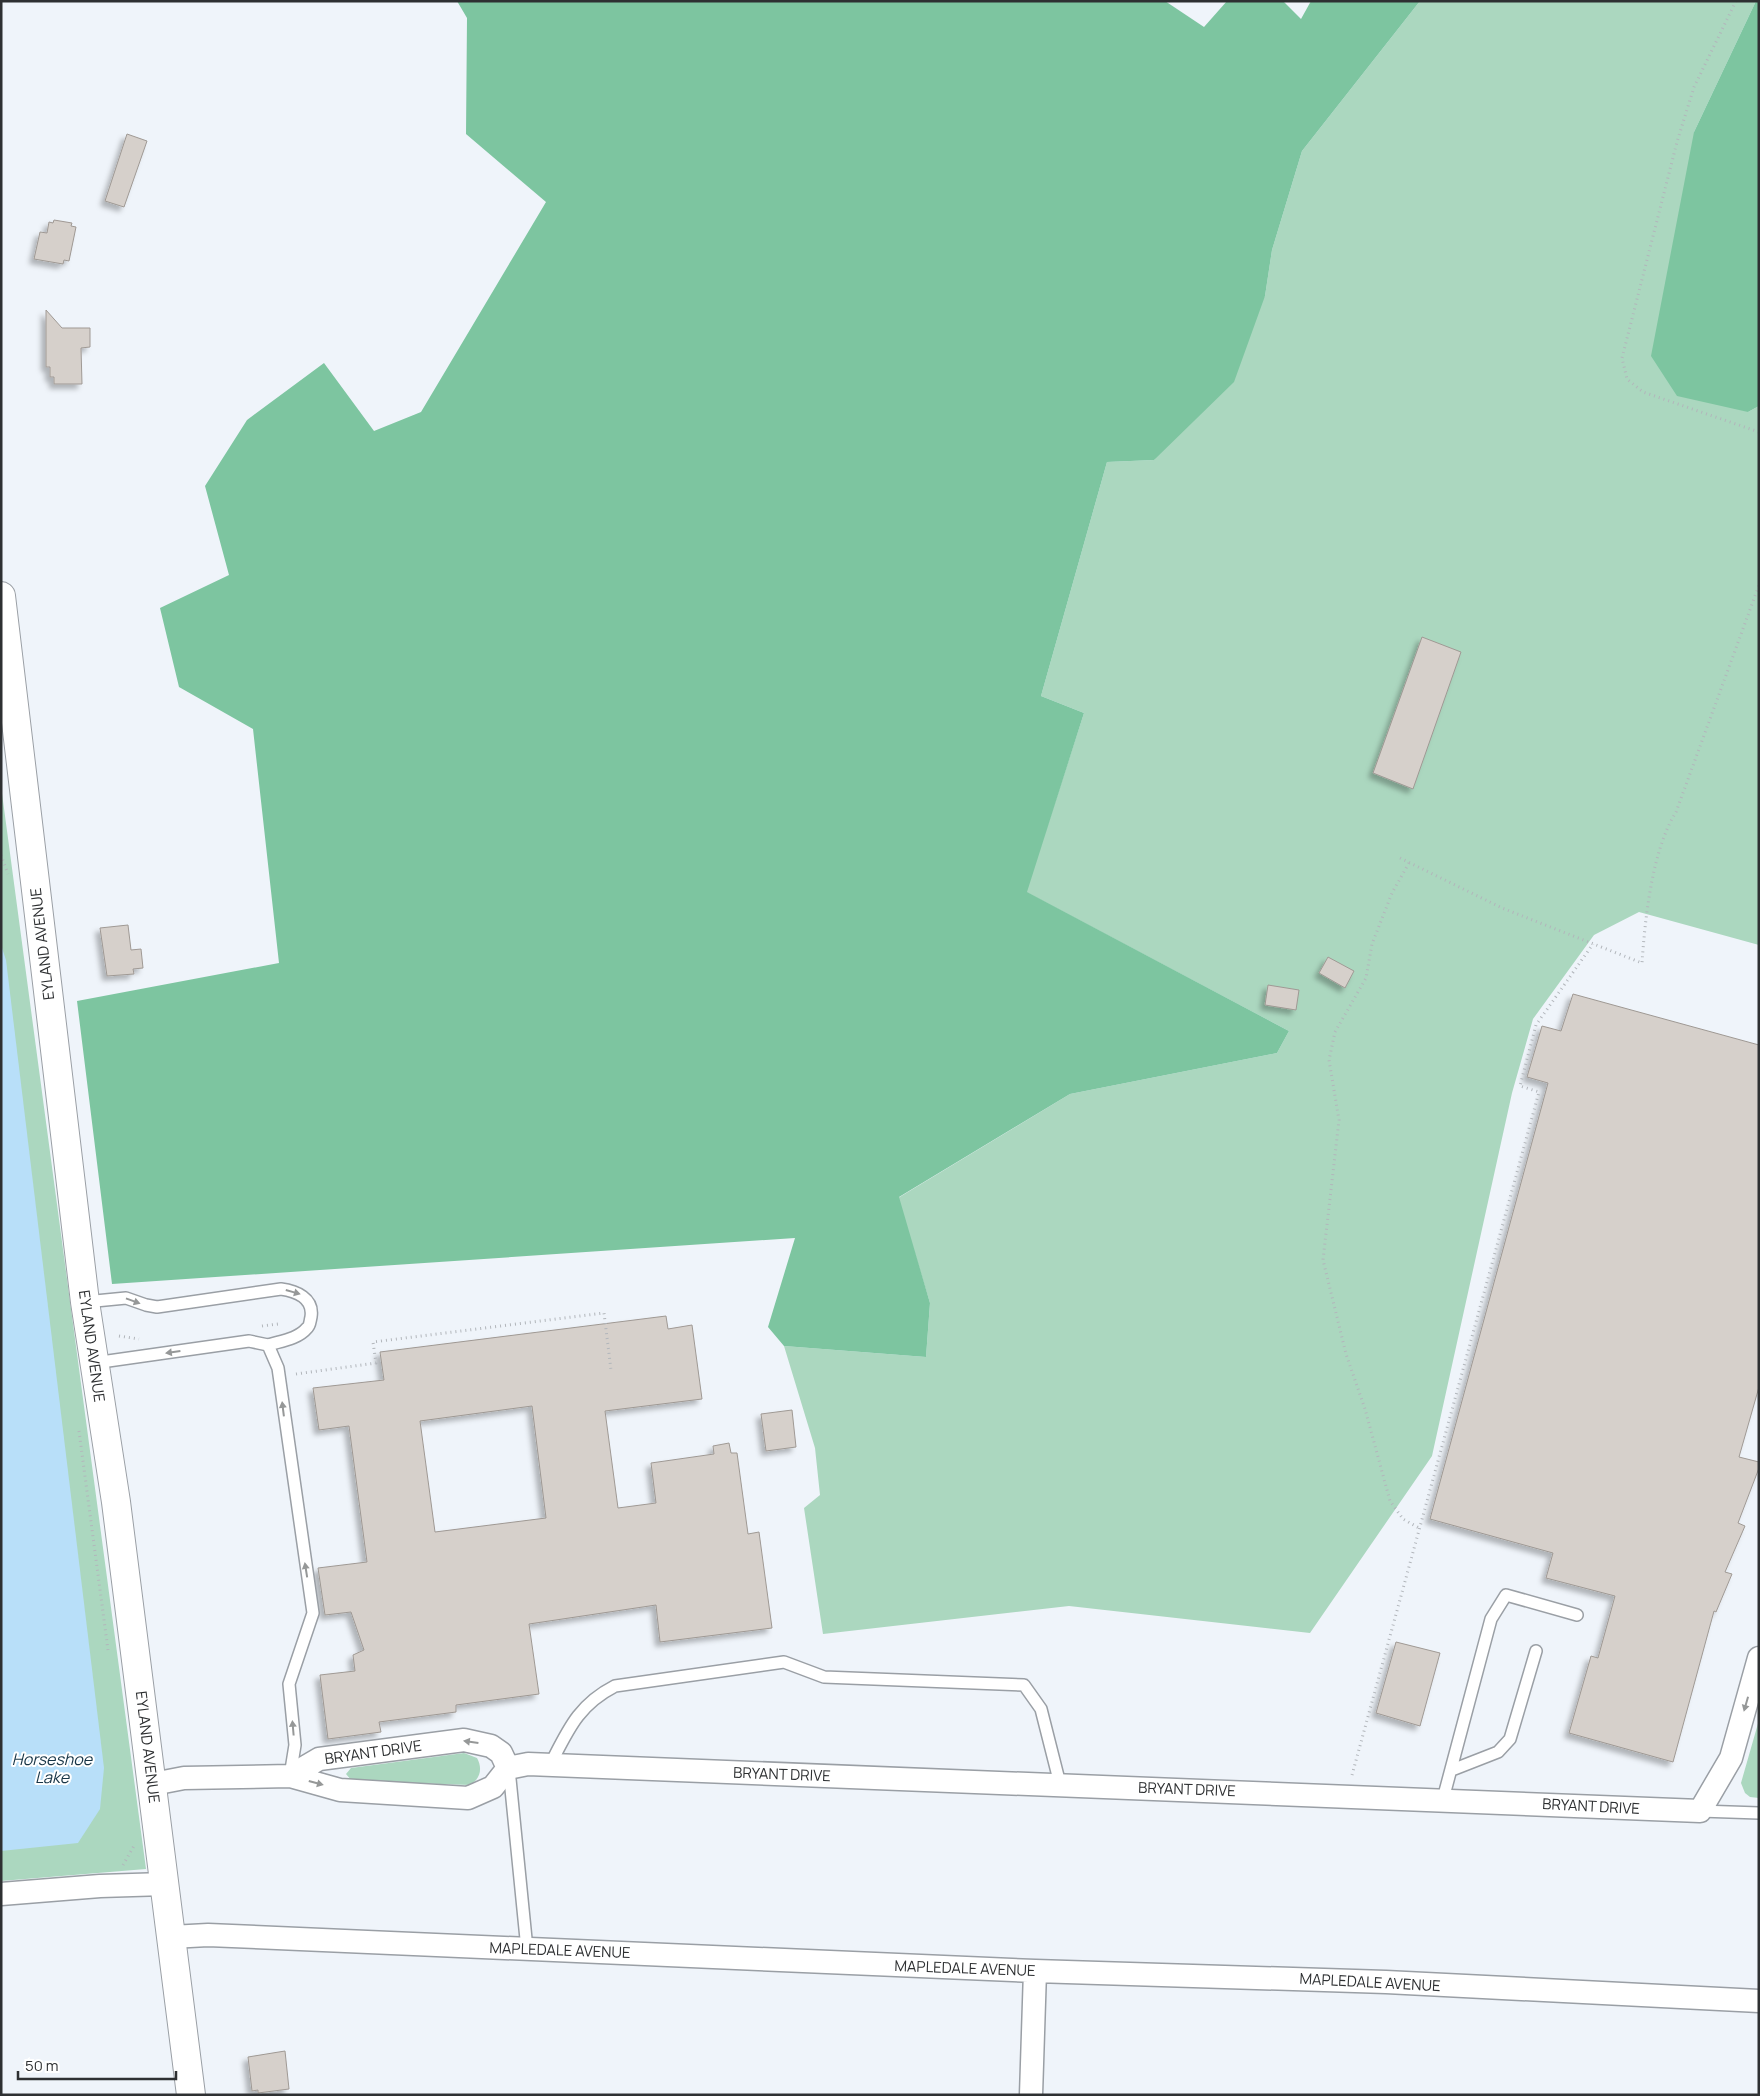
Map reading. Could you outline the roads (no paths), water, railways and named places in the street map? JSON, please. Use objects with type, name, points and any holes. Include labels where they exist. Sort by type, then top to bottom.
[{"type":"street","name":"EYLAND AVENUE","points":[[1,596],[85,1302],[116,1502],[191,2095]]},
{"type":"street","points":[[1700,1811],[1731,1758],[1759,1658]]},
{"type":"street","name":"BRYANT DRIVE","points":[[290,1776],[320,1759],[464,1740],[491,1746],[501,1753],[508,1768]]},
{"type":"street","name":"BRYANT DRIVE","points":[[153,1784],[184,1778],[290,1776],[340,1790],[468,1798],[493,1787],[508,1768],[528,1764],[1443,1799],[1700,1811]]},
{"type":"street","points":[[1,1894],[100,1886],[165,1884]]},
{"type":"street","name":"MAPLEDALE AVENUE","points":[[171,1937],[208,1935],[1035,1971],[1386,1982],[1759,2001]]},
{"type":"street","points":[[1031,2095],[1035,1971]]},
{"type":"lane","points":[[85,1302],[126,1298],[146,1305],[157,1306],[293,1290],[303,1295],[309,1304],[312,1314],[309,1327],[298,1336],[268,1345],[248,1341],[94,1363]]},
{"type":"lane","points":[[268,1345],[278,1368],[312,1614],[289,1684],[295,1745],[290,1776]]},
{"type":"lane","points":[[1443,1799],[1491,1619],[1506,1595],[1577,1615]]},
{"type":"lane","points":[[1452,1770],[1498,1752],[1510,1739],[1536,1652]]},
{"type":"lane","points":[[550,1765],[579,1713],[590,1700],[614,1686],[784,1662],[824,1677],[1024,1685],[1041,1709],[1060,1784]]},
{"type":"lane","points":[[508,1768],[527,1949]]},
{"type":"lane","points":[[1700,1811],[1759,1813]]},
{"type":"water","name":"Horseshoe Lake","points":[[1,945],[6,960],[104,1768],[100,1809],[78,1843],[1,1851]]}]
